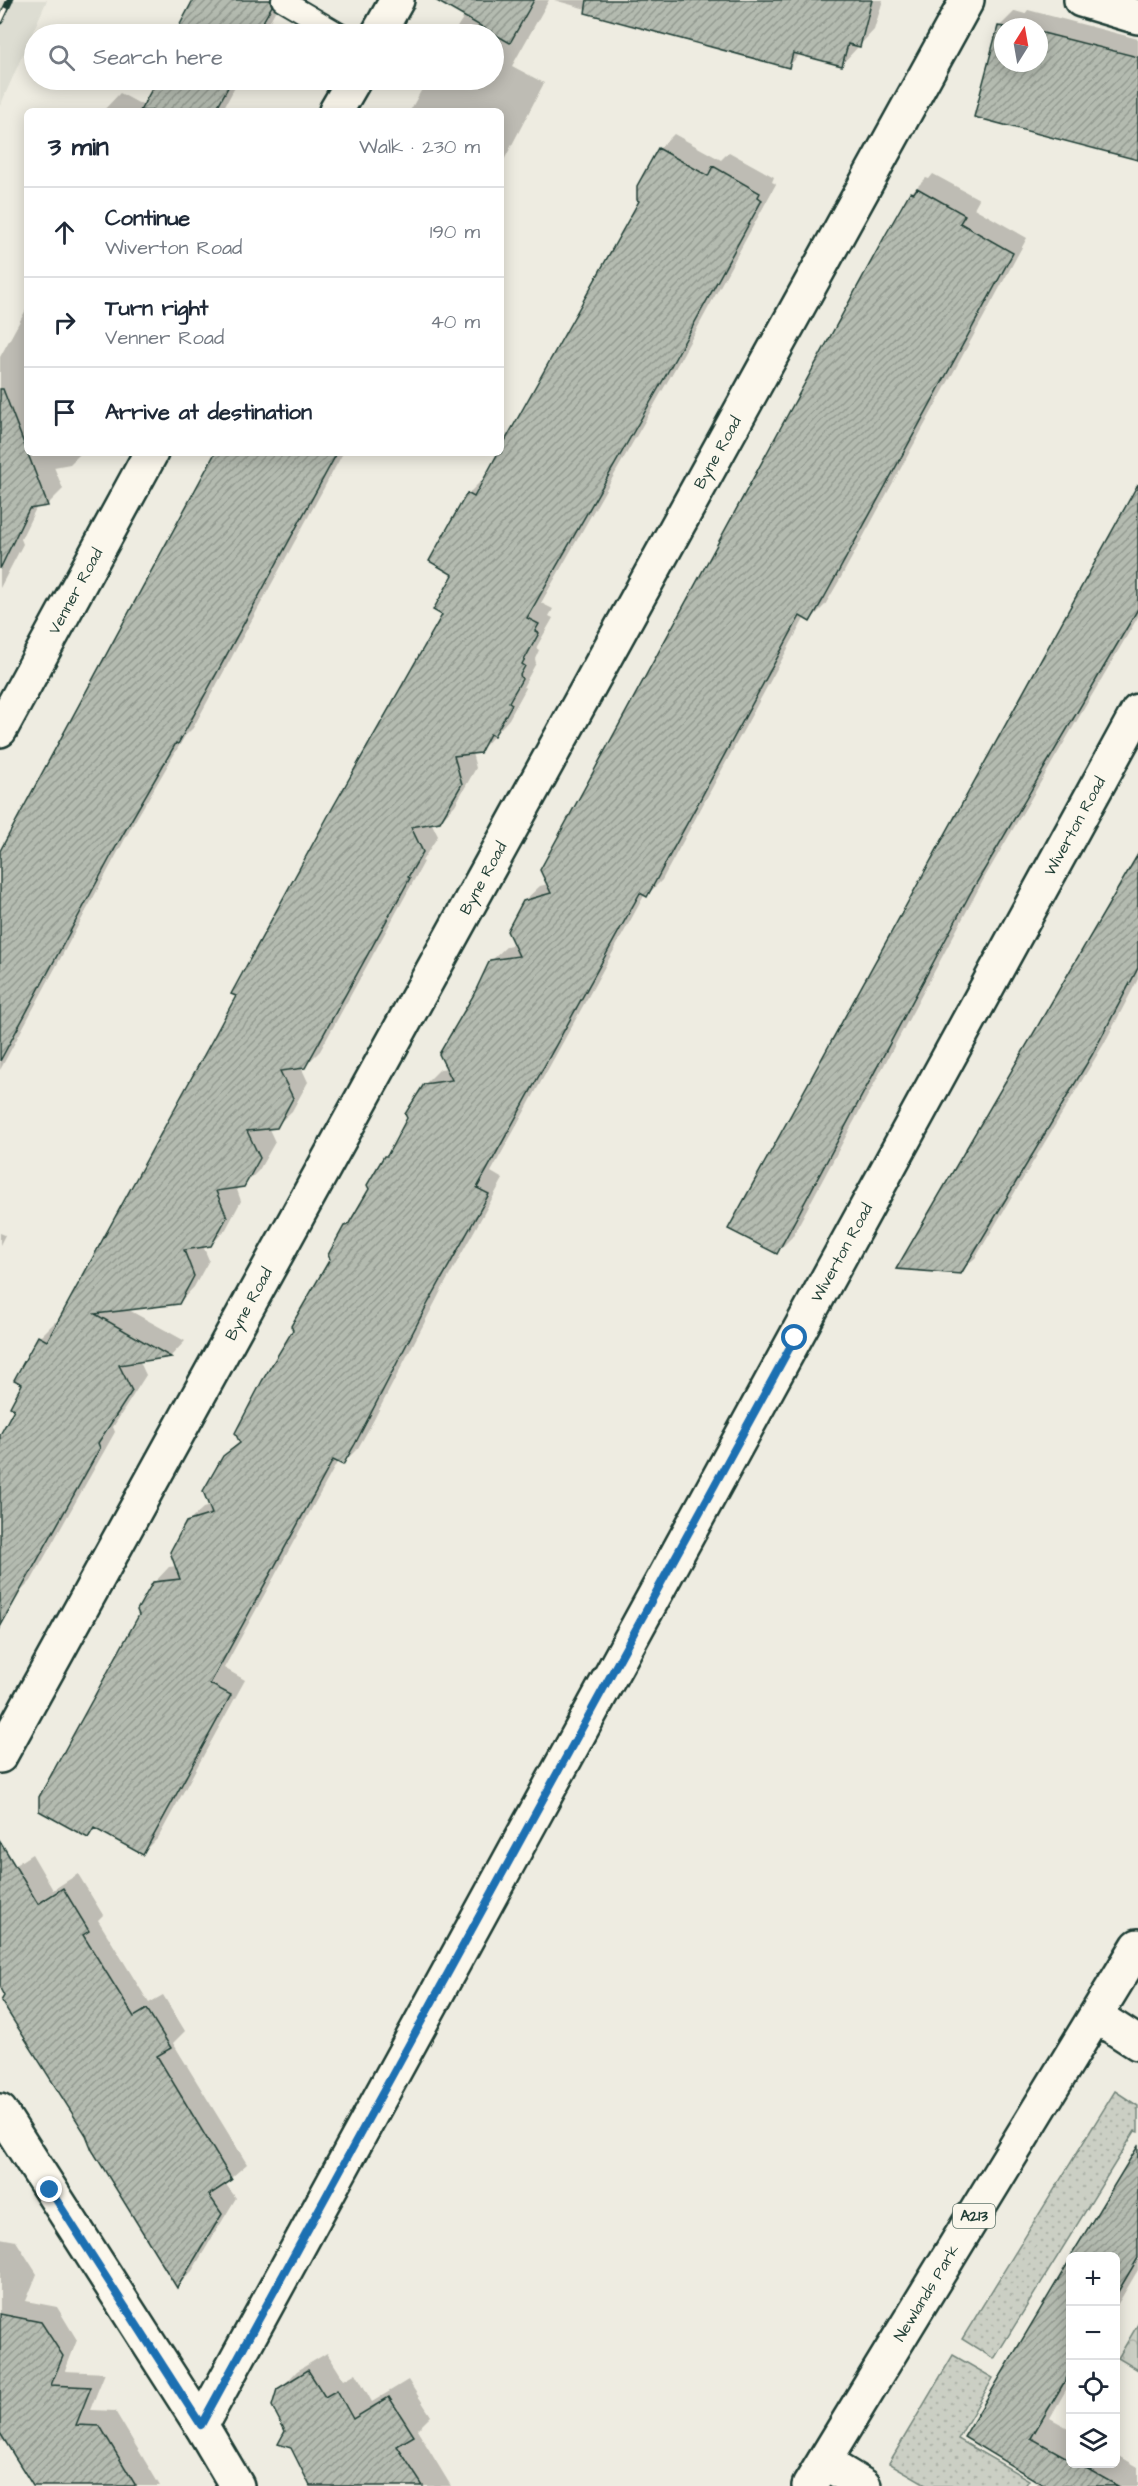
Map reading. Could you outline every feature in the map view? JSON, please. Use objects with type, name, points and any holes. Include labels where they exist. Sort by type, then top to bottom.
[{"type":"street","points":[[384,24],[397,0]]},
{"type":"street","name":"Byne Road","points":[[0,1756],[967,0]]},
{"type":"street","points":[[1091,1],[1138,16]]},
{"type":"street","points":[[338,108],[348,90]]},
{"type":"street","name":"Venner Road","points":[[0,730],[149,456]]},
{"type":"street","name":"Wiverton Road","points":[[201,2425],[1138,711]]},
{"type":"street","name":"Newlands Park","points":[[817,2474],[1138,1946]]},
{"type":"street","points":[[1096,2016],[1138,2043]]},
{"type":"street","points":[[0,2111],[201,2425],[237,2486]]},
{"type":"street","points":[[817,2474],[864,2486]]},
{"type":"lane","points":[[282,0],[323,24]]},
{"type":"shaded area","points":[[0,0],[47,0],[36,24],[24,24],[24,52],[0,106]]},
{"type":"green space","points":[[1115,2091],[1138,2106],[1138,2132],[1135,2131],[994,2359],[962,2339]]},
{"type":"green space","points":[[1138,2324],[1138,2370],[1120,2359],[1120,2355]]},
{"type":"green space","points":[[953,2355],[993,2378],[958,2439],[1029,2480],[1025,2486],[929,2486],[889,2463]]},
{"type":"building","points":[[193,0],[270,0],[272,6],[262,24],[180,24]]},
{"type":"building","points":[[435,0],[534,0],[510,43],[504,40],[504,24],[477,24]]},
{"type":"building","points":[[587,0],[872,0],[860,47],[848,44],[842,66],[793,53],[789,68],[585,13]]},
{"type":"building","points":[[1048,34],[1138,57],[1138,160],[974,117],[994,41],[994,72],[1048,72]]},
{"type":"building","points":[[152,90],[227,90],[217,108],[142,108]]},
{"type":"building","points":[[658,148],[708,176],[713,166],[760,193],[758,197],[762,200],[666,375],[527,618],[539,624],[535,631],[539,633],[522,664],[525,666],[520,675],[522,679],[509,702],[512,704],[494,736],[490,734],[480,753],[454,756],[462,784],[440,822],[411,827],[423,852],[305,1068],[280,1071],[293,1098],[277,1128],[247,1131],[260,1158],[244,1187],[216,1191],[227,1217],[211,1246],[184,1250],[194,1276],[179,1304],[95,1314],[171,1357],[119,1365],[132,1391],[98,1443],[100,1448],[0,1627],[0,1435],[14,1409],[10,1407],[22,1384],[14,1380],[38,1336],[47,1341],[236,996],[231,994],[328,816],[442,615],[433,610],[453,575],[429,561],[467,493],[474,497],[496,456],[504,456],[504,443],[639,201],[637,200],[637,186]]},
{"type":"building","points":[[917,188],[965,215],[960,223],[1013,253],[824,598],[810,622],[800,616],[647,897],[640,893],[477,1188],[489,1194],[427,1305],[355,1444],[343,1465],[333,1460],[210,1684],[231,1695],[143,1855],[94,1828],[88,1838],[39,1811],[39,1797],[139,1615],[137,1610],[153,1582],[180,1579],[170,1552],[186,1522],[212,1514],[203,1491],[223,1456],[240,1443],[235,1433],[262,1381],[293,1330],[291,1326],[330,1259],[328,1255],[369,1189],[367,1185],[384,1156],[387,1156],[407,1118],[405,1114],[424,1084],[452,1080],[439,1054],[473,996],[490,960],[519,956],[507,931],[523,901],[551,893],[540,870],[886,234],[910,192],[914,193]]},
{"type":"building","points":[[0,389],[3,389],[24,444],[24,456],[29,456],[48,506],[29,509],[0,569]]},
{"type":"building","points":[[213,456],[335,456],[178,744],[176,743],[118,843],[0,1061],[0,851]]},
{"type":"building","points":[[1138,484],[1138,609],[971,892],[777,1254],[728,1229]]},
{"type":"building","points":[[1138,854],[1138,968],[1092,1055],[961,1274],[896,1269]]},
{"type":"building","points":[[0,1841],[38,1904],[63,1888],[89,1931],[83,1935],[134,2017],[147,2009],[171,2048],[157,2056],[232,2180],[209,2195],[222,2214],[177,2288],[92,2150],[86,2135],[1,2001],[4,1996],[0,1988]]},
{"type":"building","points":[[1138,2146],[1138,2258],[1120,2288],[1120,2252],[1073,2252]]},
{"type":"building","points":[[1066,2266],[1066,2379],[1031,2438],[1066,2457],[1066,2468],[1086,2468],[1118,2486],[1045,2486],[964,2437]]},
{"type":"building","points":[[0,2314],[41,2322],[63,2356],[51,2385],[91,2387],[76,2425],[100,2426],[136,2486],[33,2486],[0,2433]]},
{"type":"building","points":[[308,2370],[325,2397],[337,2390],[353,2419],[389,2397],[414,2436],[397,2446],[423,2486],[310,2486],[291,2448],[278,2444],[285,2431],[272,2406],[277,2389]]},
{"type":"railway","points":[[0,21],[10,0]]},
{"type":"route","points":[[50,2190],[201,2425],[795,1338]]}]
